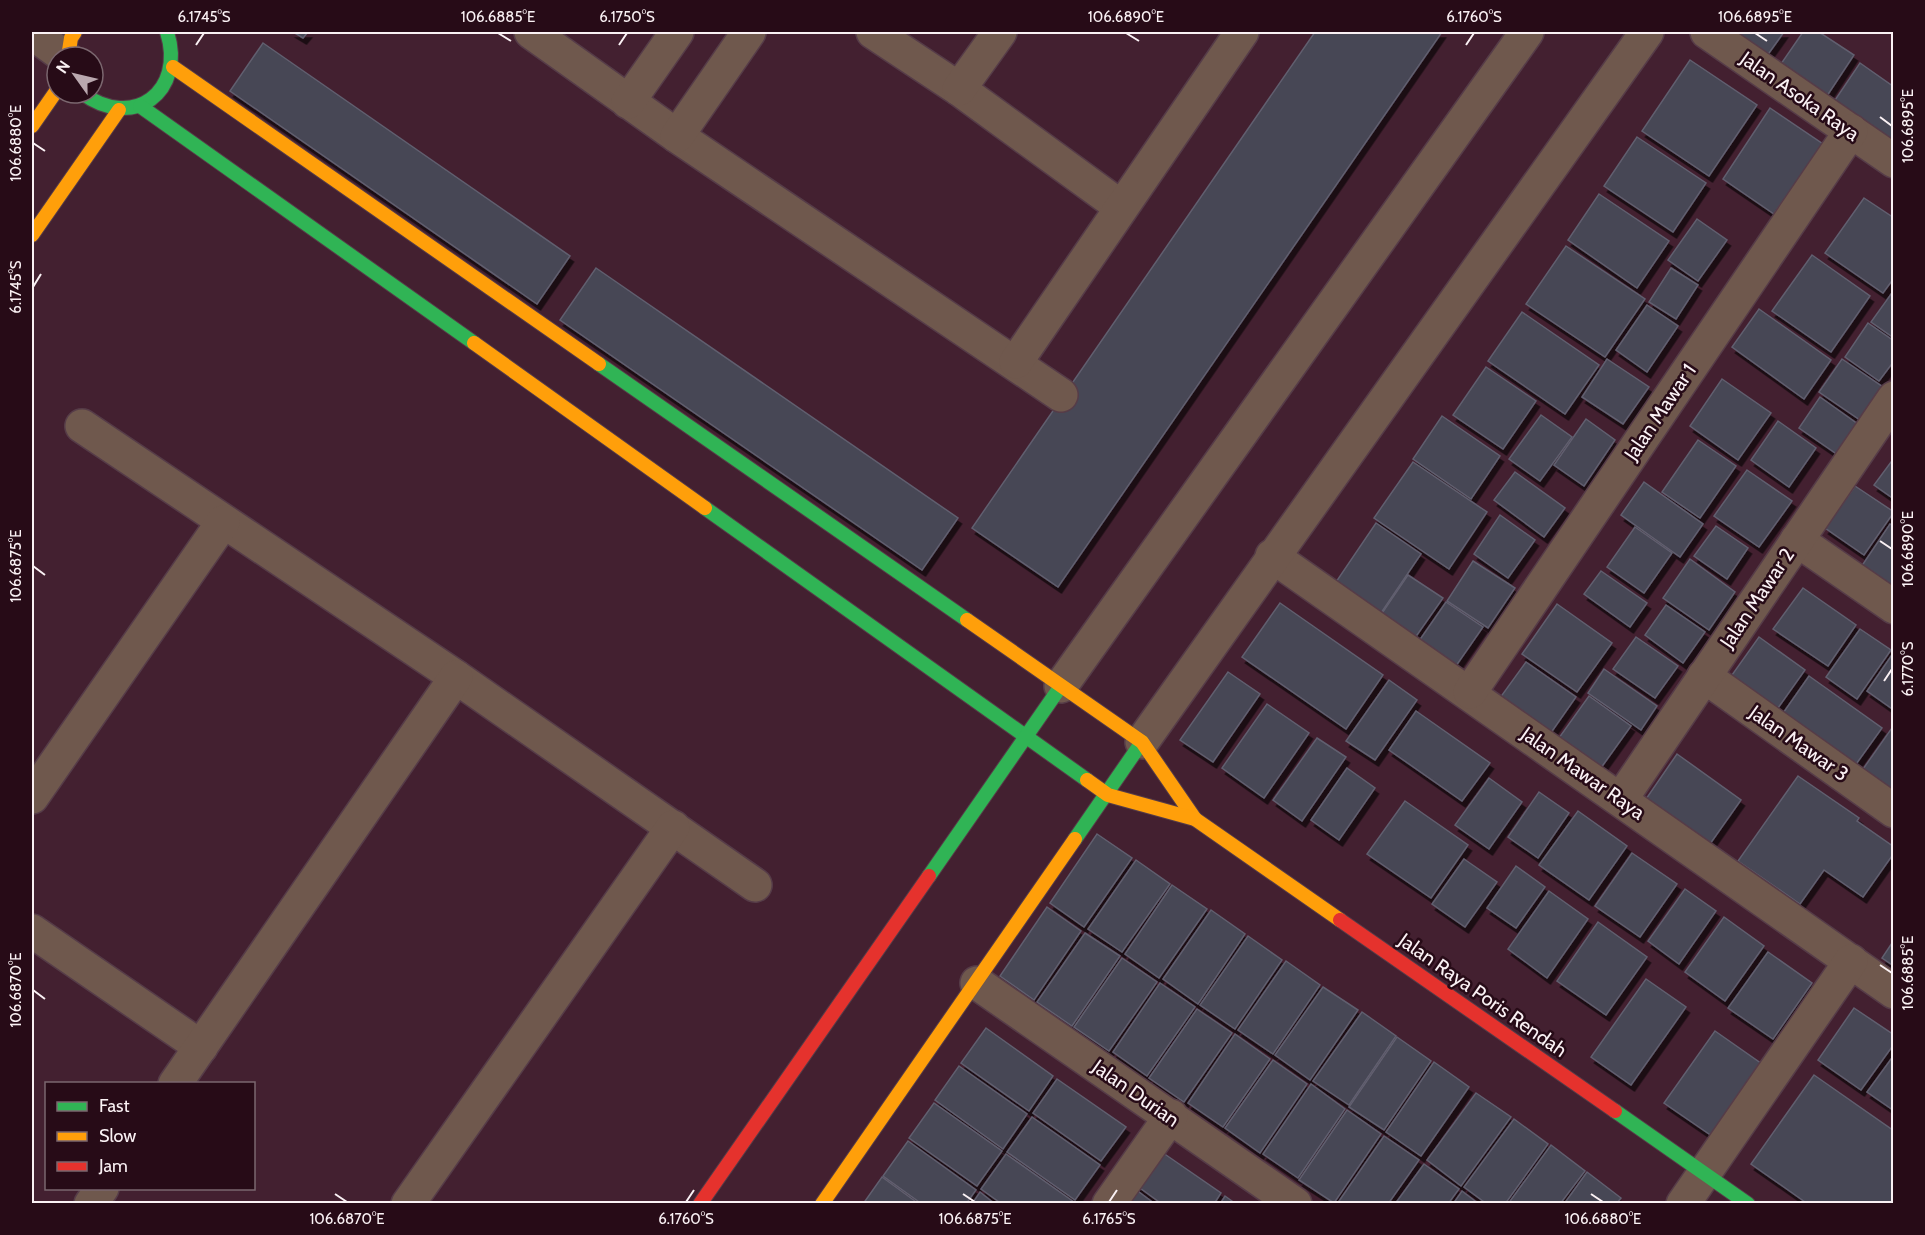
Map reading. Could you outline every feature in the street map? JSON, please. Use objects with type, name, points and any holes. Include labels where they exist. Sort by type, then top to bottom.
[{"type":"street","points":[[99,105],[119,110],[141,106],[156,97],[167,83],[173,67],[174,51],[167,32]]},
{"type":"street","points":[[531,32],[677,136],[1016,362],[1061,395]]},
{"type":"street","points":[[628,102],[676,32]]},
{"type":"street","points":[[677,136],[749,32]]},
{"type":"street","points":[[873,32],[959,89],[1121,207]]},
{"type":"street","points":[[959,89],[1000,32]]},
{"type":"street","points":[[1016,362],[1242,32]]},
{"type":"street","points":[[700,1203],[1025,736],[1527,32]]},
{"type":"street","points":[[822,1203],[1108,795],[1142,742],[1272,556],[1647,32]]},
{"type":"street","name":"Jalan Asoka Raya","points":[[1707,32],[1893,160]]},
{"type":"street","points":[[32,33],[50,45]]},
{"type":"street","points":[[173,67],[1142,742]]},
{"type":"street","points":[[32,126],[47,105]]},
{"type":"street","name":"Jalan Raya Poris Rendah","points":[[141,106],[1108,795],[1195,819],[1748,1203]]},
{"type":"street","points":[[32,235],[119,110]]},
{"type":"street","name":"Jalan Mawar 1","points":[[1470,692],[1851,131]]},
{"type":"street","name":"Jalan Mawar 2","points":[[1621,800],[1893,398]]},
{"type":"street","points":[[82,426],[456,677],[755,885]]},
{"type":"street","points":[[32,797],[223,522]]},
{"type":"street","points":[[1797,540],[1893,607]]},
{"type":"street","name":"Jalan Mawar Raya","points":[[1272,556],[1470,692],[1893,992]]},
{"type":"street","name":"Jalan Mawar 3","points":[[1704,676],[1893,811]]},
{"type":"street","points":[[176,1082],[456,677]]},
{"type":"street","name":"Jalan Raya Poris Rendah","points":[[1142,742],[1195,819]]},
{"type":"street","points":[[408,1203],[673,827]]},
{"type":"street","points":[[32,931],[201,1047]]},
{"type":"street","points":[[1683,1203],[1851,961]]},
{"type":"street","name":"Jalan Durian","points":[[977,983],[1295,1203]]},
{"type":"street","points":[[1109,1203],[1171,1116]]},
{"type":"street","points":[[91,1203],[101,1190]]},
{"type":"building","points":[[293,32],[308,32],[303,38]]},
{"type":"building","points":[[1315,32],[1442,32],[1058,587],[972,528]]},
{"type":"building","points":[[1723,32],[1784,32],[1764,60]]},
{"type":"building","points":[[1803,32],[1819,32],[1854,55],[1821,105],[1774,74]]},
{"type":"building","points":[[263,43],[570,256],[537,304],[230,91]]},
{"type":"building","points":[[1690,60],[1757,105],[1709,176],[1642,131]]},
{"type":"building","points":[[1860,63],[1894,87],[1894,139],[1887,149],[1829,109]]},
{"type":"building","points":[[1770,108],[1823,144],[1774,214],[1723,179]]},
{"type":"building","points":[[1637,137],[1706,183],[1673,232],[1604,186]]},
{"type":"building","points":[[1599,194],[1669,241],[1637,288],[1568,240]]},
{"type":"building","points":[[1864,198],[1894,218],[1894,278],[1883,293],[1825,253]]},
{"type":"building","points":[[1697,219],[1727,240],[1698,281],[1668,260]]},
{"type":"building","points":[[1566,246],[1645,299],[1605,357],[1526,304]]},
{"type":"building","points":[[1812,255],[1870,296],[1831,352],[1772,311]]},
{"type":"building","points":[[596,268],[958,518],[922,570],[560,320]]},
{"type":"building","points":[[1671,268],[1698,285],[1676,319],[1649,302]]},
{"type":"building","points":[[1894,290],[1894,338],[1871,322]]},
{"type":"building","points":[[1647,305],[1678,326],[1647,372],[1616,350]]},
{"type":"building","points":[[1759,309],[1831,360],[1804,399],[1732,347]]},
{"type":"building","points":[[1522,312],[1599,365],[1565,414],[1488,361]]},
{"type":"building","points":[[1868,323],[1894,341],[1894,361],[1879,381],[1845,357]]},
{"type":"building","points":[[1607,359],[1649,387],[1623,424],[1582,397]]},
{"type":"building","points":[[1842,359],[1883,387],[1860,420],[1819,392]]},
{"type":"building","points":[[1486,367],[1536,401],[1503,449],[1453,415]]},
{"type":"building","points":[[1722,379],[1771,413],[1738,460],[1690,426]]},
{"type":"building","points":[[1820,397],[1862,427],[1841,457],[1799,428]]},
{"type":"building","points":[[1541,415],[1572,437],[1540,481],[1509,459]]},
{"type":"building","points":[[1442,416],[1500,456],[1471,499],[1413,459]]},
{"type":"building","points":[[1586,419],[1615,440],[1584,486],[1554,465]]},
{"type":"building","points":[[1778,421],[1816,448],[1789,487],[1751,460]]},
{"type":"building","points":[[1698,440],[1736,466],[1700,518],[1662,492]]},
{"type":"building","points":[[1894,458],[1894,499],[1874,485]]},
{"type":"building","points":[[1413,462],[1487,512],[1449,569],[1374,518]]},
{"type":"building","points":[[1747,470],[1792,501],[1759,547],[1714,516]]},
{"type":"building","points":[[1515,472],[1565,508],[1544,537],[1494,500]]},
{"type":"building","points":[[1644,482],[1703,524],[1680,557],[1621,515]]},
{"type":"building","points":[[1855,486],[1894,512],[1864,555],[1825,528]]},
{"type":"building","points":[[1500,515],[1535,540],[1508,578],[1474,554]]},
{"type":"building","points":[[1376,523],[1421,554],[1381,613],[1336,582]]},
{"type":"building","points":[[1890,524],[1894,527],[1894,599],[1857,573]]},
{"type":"building","points":[[1716,526],[1748,548],[1727,579],[1694,556]]},
{"type":"building","points":[[1635,527],[1672,553],[1644,593],[1607,567]]},
{"type":"building","points":[[1690,559],[1735,592],[1709,630],[1663,598]]},
{"type":"building","points":[[1473,561],[1515,588],[1488,628],[1447,601]]},
{"type":"building","points":[[1601,571],[1647,603],[1630,627],[1584,594]]},
{"type":"building","points":[[1408,575],[1443,598],[1410,645],[1376,622]]},
{"type":"building","points":[[1803,588],[1856,625],[1828,666],[1773,629]]},
{"type":"building","points":[[1446,602],[1483,627],[1449,676],[1412,651]]},
{"type":"building","points":[[1280,603],[1383,675],[1346,729],[1242,657]]},
{"type":"building","points":[[1557,604],[1612,643],[1577,692],[1522,654]]},
{"type":"building","points":[[1666,605],[1705,632],[1683,663],[1645,635]]},
{"type":"building","points":[[1860,629],[1891,650],[1857,699],[1826,677]]},
{"type":"building","points":[[1636,637],[1678,666],[1655,698],[1613,669]]},
{"type":"building","points":[[1759,637],[1805,670],[1773,715],[1727,682]]},
{"type":"building","points":[[1894,652],[1894,705],[1891,708],[1867,691]]},
{"type":"building","points":[[1526,662],[1576,697],[1548,737],[1497,702]]},
{"type":"building","points":[[1604,669],[1657,706],[1641,730],[1588,693]]},
{"type":"building","points":[[1228,672],[1260,694],[1213,762],[1180,740]]},
{"type":"building","points":[[1809,676],[1882,728],[1854,767],[1781,716]]},
{"type":"building","points":[[1389,680],[1417,700],[1375,760],[1346,741]]},
{"type":"building","points":[[1589,696],[1631,726],[1593,779],[1551,749]]},
{"type":"building","points":[[1267,704],[1309,733],[1264,798],[1222,768]]},
{"type":"building","points":[[1416,711],[1490,763],[1462,801],[1389,750]]},
{"type":"building","points":[[1894,725],[1894,787],[1885,800],[1856,779]]},
{"type":"building","points":[[1317,738],[1346,757],[1302,821],[1273,800]]},
{"type":"building","points":[[1677,754],[1741,800],[1710,844],[1646,799]]},
{"type":"building","points":[[1347,768],[1375,788],[1339,840],[1311,820]]},
{"type":"building","points":[[1798,776],[1859,818],[1857,821],[1894,847],[1894,853],[1863,897],[1824,870],[1800,904],[1738,861]]},
{"type":"building","points":[[1489,778],[1522,802],[1489,849],[1455,825]]},
{"type":"building","points":[[1539,792],[1569,813],[1538,858],[1508,837]]},
{"type":"building","points":[[1405,801],[1468,845],[1431,898],[1367,854]]},
{"type":"building","points":[[1578,811],[1627,846],[1589,900],[1539,865]]},
{"type":"building","points":[[1097,834],[1132,858],[1084,927],[1050,903]]},
{"type":"building","points":[[1632,853],[1677,884],[1640,937],[1595,906]]},
{"type":"building","points":[[1464,859],[1497,882],[1465,927],[1432,904]]},
{"type":"building","points":[[1136,860],[1170,884],[1122,952],[1088,929]]},
{"type":"building","points":[[1516,866],[1545,887],[1516,928],[1487,908]]},
{"type":"building","points":[[1172,885],[1207,909],[1159,978],[1125,954]]},
{"type":"building","points":[[1685,889],[1716,911],[1679,964],[1648,941]]},
{"type":"building","points":[[1549,891],[1588,919],[1547,978],[1508,949]]},
{"type":"building","points":[[1047,907],[1081,931],[1034,1000],[1000,976]]},
{"type":"building","points":[[1211,910],[1245,934],[1198,1004],[1163,979]]},
{"type":"building","points":[[1724,917],[1764,946],[1725,1001],[1685,972]]},
{"type":"building","points":[[1598,922],[1647,957],[1606,1015],[1557,981]]},
{"type":"building","points":[[1085,933],[1120,956],[1072,1026],[1037,1002]]},
{"type":"building","points":[[1248,936],[1282,960],[1235,1029],[1200,1005]]},
{"type":"building","points":[[1894,940],[1894,966],[1882,958]]},
{"type":"building","points":[[1768,952],[1812,983],[1773,1039],[1728,1008]]},
{"type":"building","points":[[1122,958],[1157,982],[1109,1051],[1074,1027]]},
{"type":"building","points":[[1286,961],[1320,985],[1273,1054],[1238,1030]]},
{"type":"building","points":[[1646,979],[1686,1007],[1631,1085],[1591,1057]]},
{"type":"building","points":[[1160,983],[1195,1007],[1147,1076],[1113,1052]]},
{"type":"building","points":[[1323,987],[1358,1010],[1310,1080],[1275,1055]]},
{"type":"building","points":[[1854,1008],[1894,1035],[1894,1044],[1861,1090],[1818,1060]]},
{"type":"building","points":[[1197,1009],[1232,1033],[1184,1102],[1149,1078]]},
{"type":"building","points":[[1362,1012],[1396,1036],[1349,1105],[1313,1081]]},
{"type":"building","points":[[986,1028],[1053,1076],[1029,1111],[961,1063]]},
{"type":"building","points":[[1715,1031],[1762,1064],[1712,1136],[1664,1103]]},
{"type":"building","points":[[1235,1034],[1270,1059],[1223,1127],[1188,1103]]},
{"type":"building","points":[[1397,1037],[1431,1061],[1384,1130],[1349,1107]]},
{"type":"building","points":[[1894,1055],[1894,1110],[1893,1110],[1867,1092]]},
{"type":"building","points":[[1273,1060],[1307,1084],[1260,1153],[1225,1128]]},
{"type":"building","points":[[1434,1062],[1469,1087],[1421,1156],[1386,1132]]},
{"type":"building","points":[[959,1066],[1027,1114],[1003,1149],[935,1100]]},
{"type":"building","points":[[1814,1075],[1894,1131],[1894,1204],[1808,1204],[1751,1164]]},
{"type":"building","points":[[1057,1079],[1126,1127],[1101,1161],[1033,1113]]},
{"type":"building","points":[[1311,1084],[1345,1109],[1298,1178],[1263,1154]]},
{"type":"building","points":[[1476,1093],[1511,1117],[1461,1186],[1427,1160]]},
{"type":"building","points":[[934,1103],[1002,1151],[977,1186],[909,1138]]},
{"type":"building","points":[[1347,1110],[1381,1134],[1334,1203],[1299,1180]]},
{"type":"building","points":[[1032,1117],[1100,1165],[1075,1200],[1007,1152]]},
{"type":"building","points":[[1514,1119],[1548,1144],[1505,1204],[1487,1204],[1464,1187]]},
{"type":"building","points":[[1384,1136],[1419,1160],[1388,1204],[1337,1204]]},
{"type":"building","points":[[908,1141],[976,1190],[966,1204],[922,1204],[883,1176]]},
{"type":"building","points":[[1551,1145],[1585,1171],[1560,1204],[1508,1204]]},
{"type":"building","points":[[1153,1146],[1221,1193],[1214,1204],[1162,1204],[1129,1180]]},
{"type":"building","points":[[1006,1154],[1074,1202],[1002,1204],[981,1189]]},
{"type":"building","points":[[1424,1164],[1459,1189],[1448,1204],[1395,1204]]},
{"type":"building","points":[[1587,1172],[1621,1198],[1616,1204],[1564,1204]]},
{"type":"building","points":[[882,1177],[919,1204],[863,1204]]},
{"type":"building","points":[[1127,1183],[1155,1204],[1113,1204]]},
{"type":"building","points":[[1462,1191],[1479,1204],[1453,1204]]},
{"type":"building","points":[[980,1192],[995,1204],[972,1204]]},
{"type":"building","points":[[1225,1196],[1236,1204],[1220,1204]]},
{"type":"traffic: fast","points":[[105,105],[119,108],[136,106],[151,99],[162,88],[169,72],[171,53],[167,32]]},
{"type":"traffic: fast","points":[[140,106],[474,343]]},
{"type":"traffic: fast","points":[[599,364],[967,620]]},
{"type":"traffic: fast","points":[[705,508],[1087,780]]},
{"type":"traffic: fast","points":[[929,876],[1061,686]]},
{"type":"traffic: fast","points":[[1075,839],[1142,742]]},
{"type":"traffic: fast","points":[[1615,1111],[1748,1204]]},
{"type":"traffic: slow","points":[[70,45],[75,32]]},
{"type":"traffic: slow","points":[[173,67],[599,364]]},
{"type":"traffic: slow","points":[[32,126],[47,105]]},
{"type":"traffic: slow","points":[[32,235],[119,110]]},
{"type":"traffic: slow","points":[[474,343],[705,508]]},
{"type":"traffic: slow","points":[[967,620],[1142,742],[1195,819]]},
{"type":"traffic: slow","points":[[1087,780],[1108,795],[1195,819],[1340,920]]},
{"type":"traffic: slow","points":[[822,1204],[1075,839]]},
{"type":"traffic: jam","points":[[700,1204],[929,876]]},
{"type":"traffic: jam","points":[[1340,920],[1615,1111]]}]
